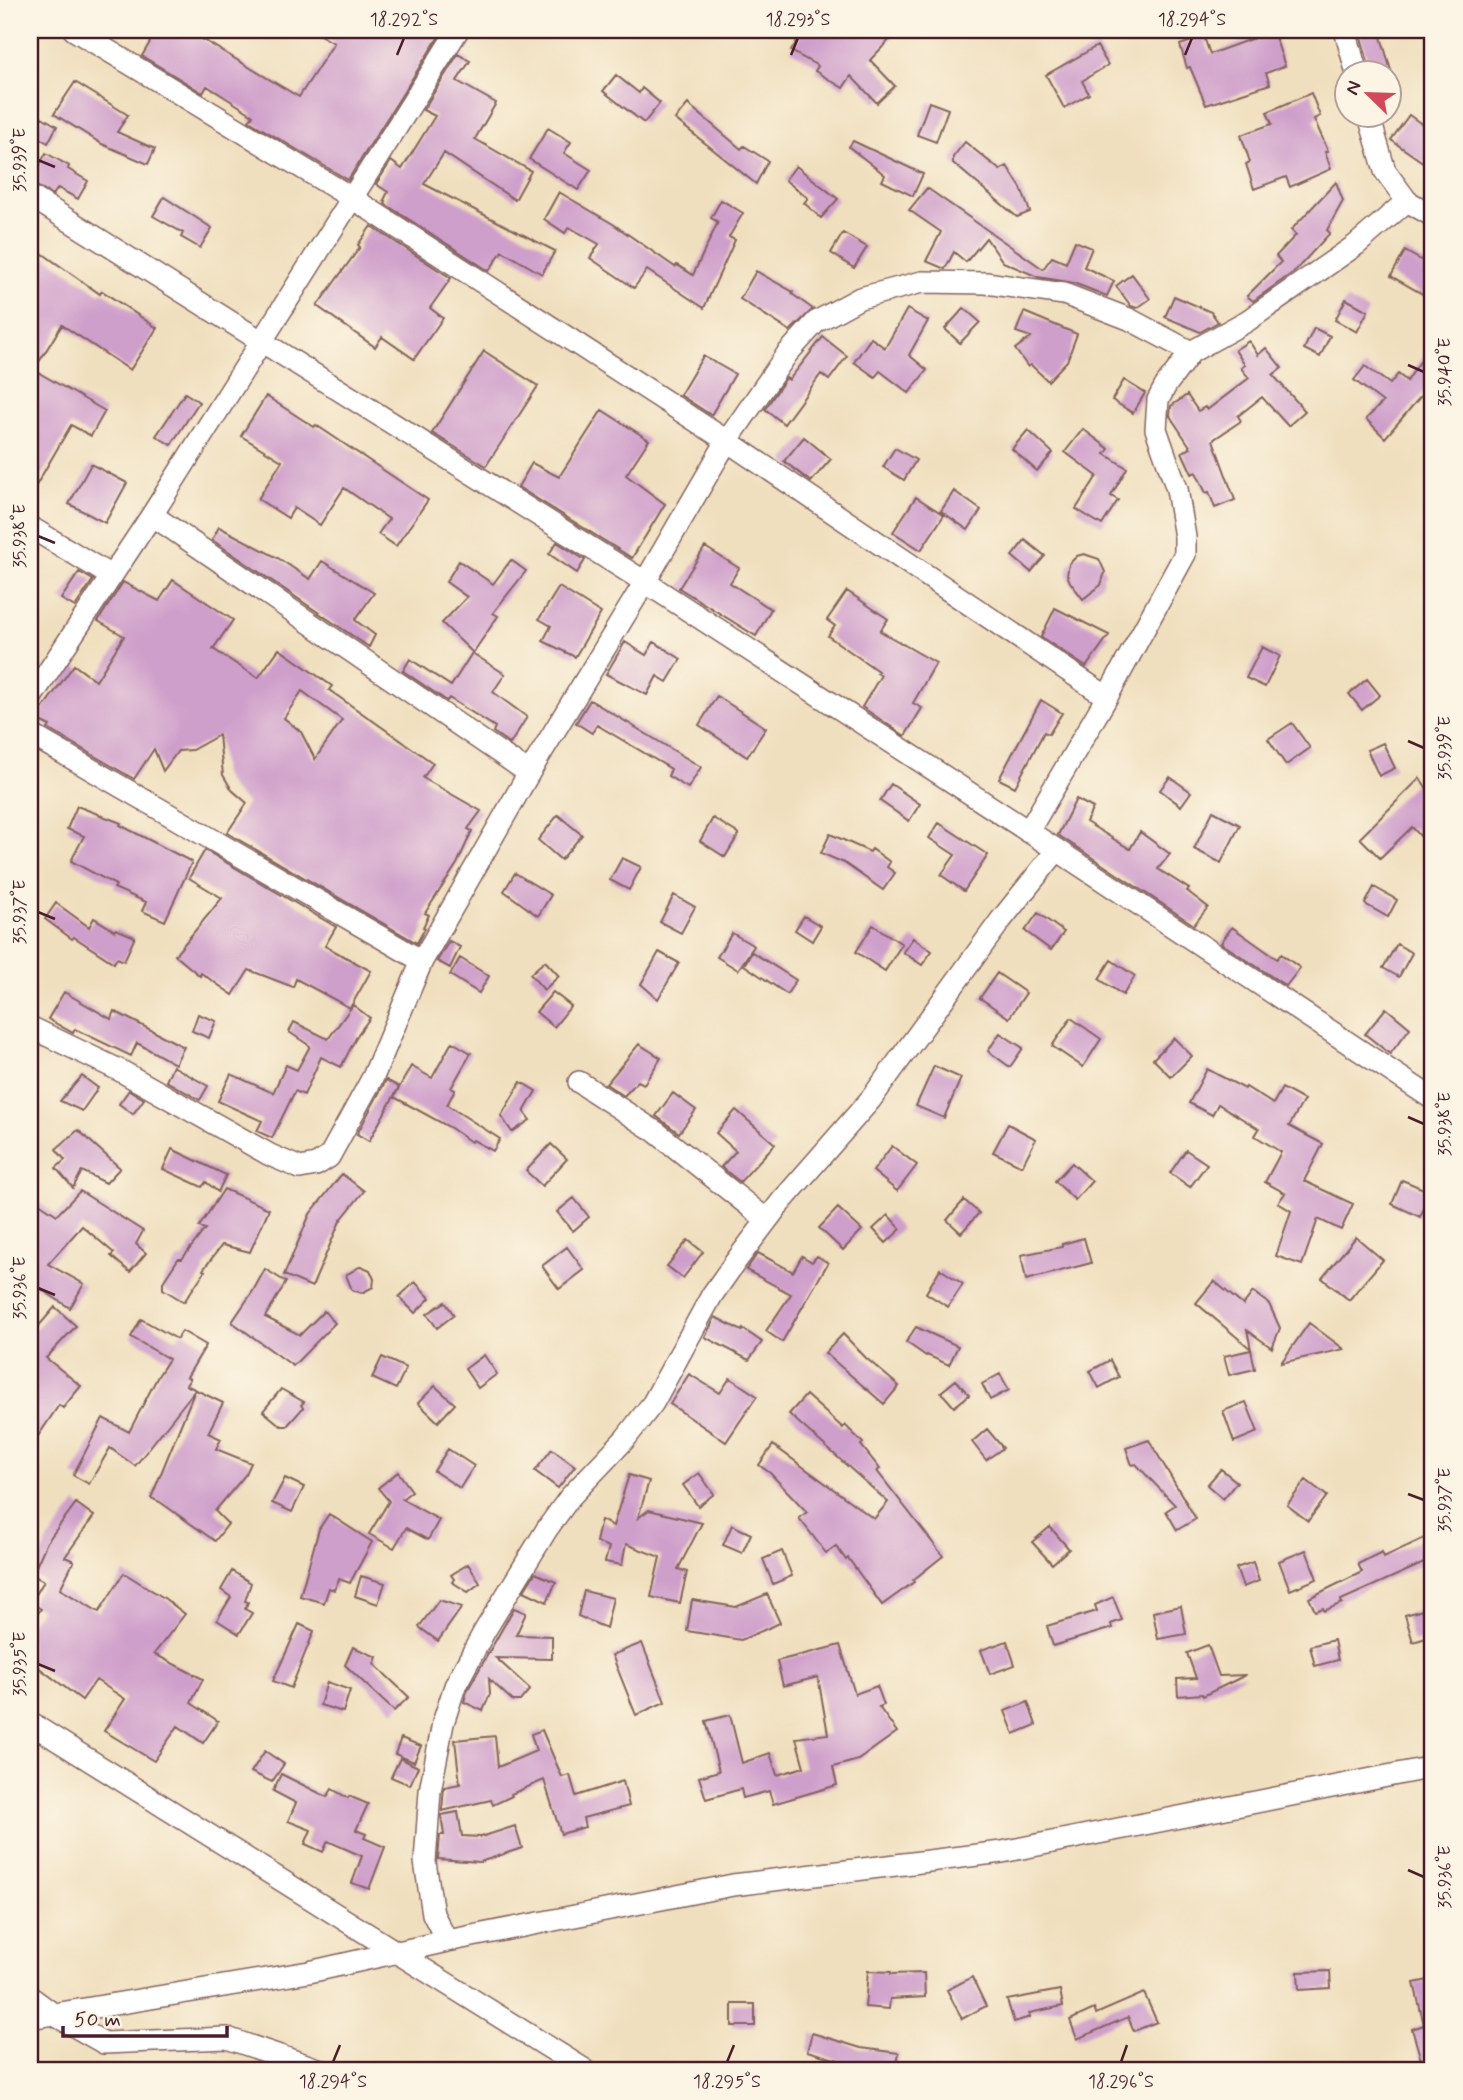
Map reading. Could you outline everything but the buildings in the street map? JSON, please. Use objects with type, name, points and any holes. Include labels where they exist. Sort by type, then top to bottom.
[{"type":"street","points":[[74,30],[352,198],[727,441],[1107,697]]},
{"type":"street","points":[[30,699],[152,515],[458,30]]},
{"type":"street","points":[[1345,30],[1353,60]]},
{"type":"street","points":[[1373,130],[1385,171],[1407,201],[1433,216]]},
{"type":"street","points":[[30,196],[645,582],[1433,1099]]},
{"type":"street","points":[[1028,832],[1107,697],[1185,554],[1177,489],[1156,429],[1158,400],[1166,386],[1191,352],[1247,321],[1356,245],[1407,201]]},
{"type":"street","points":[[30,1027],[121,1071],[270,1155],[300,1168],[316,1165],[329,1157],[373,1077],[422,961],[529,773],[727,441],[787,354],[816,322],[860,298],[922,282],[986,282],[1064,294],[1129,319],[1191,352]]},
{"type":"street","points":[[152,515],[529,773]]},
{"type":"street","points":[[30,527],[111,576]]},
{"type":"street","points":[[30,734],[422,961]]},
{"type":"street","points":[[447,1941],[433,1914],[425,1862],[430,1791],[443,1723],[459,1677],[547,1528],[570,1497],[625,1439],[653,1403],[712,1295],[767,1220],[871,1099],[1001,920],[1057,850]]},
{"type":"street","points":[[579,1082],[656,1132],[767,1220]]},
{"type":"street","points":[[30,1723],[585,2070]]},
{"type":"street","points":[[30,2018],[309,1972],[447,1941],[733,1885],[1002,1852],[1433,1767]]},
{"type":"street","points":[[30,1997],[53,2014],[104,2043],[227,2038],[321,2070]]}]
